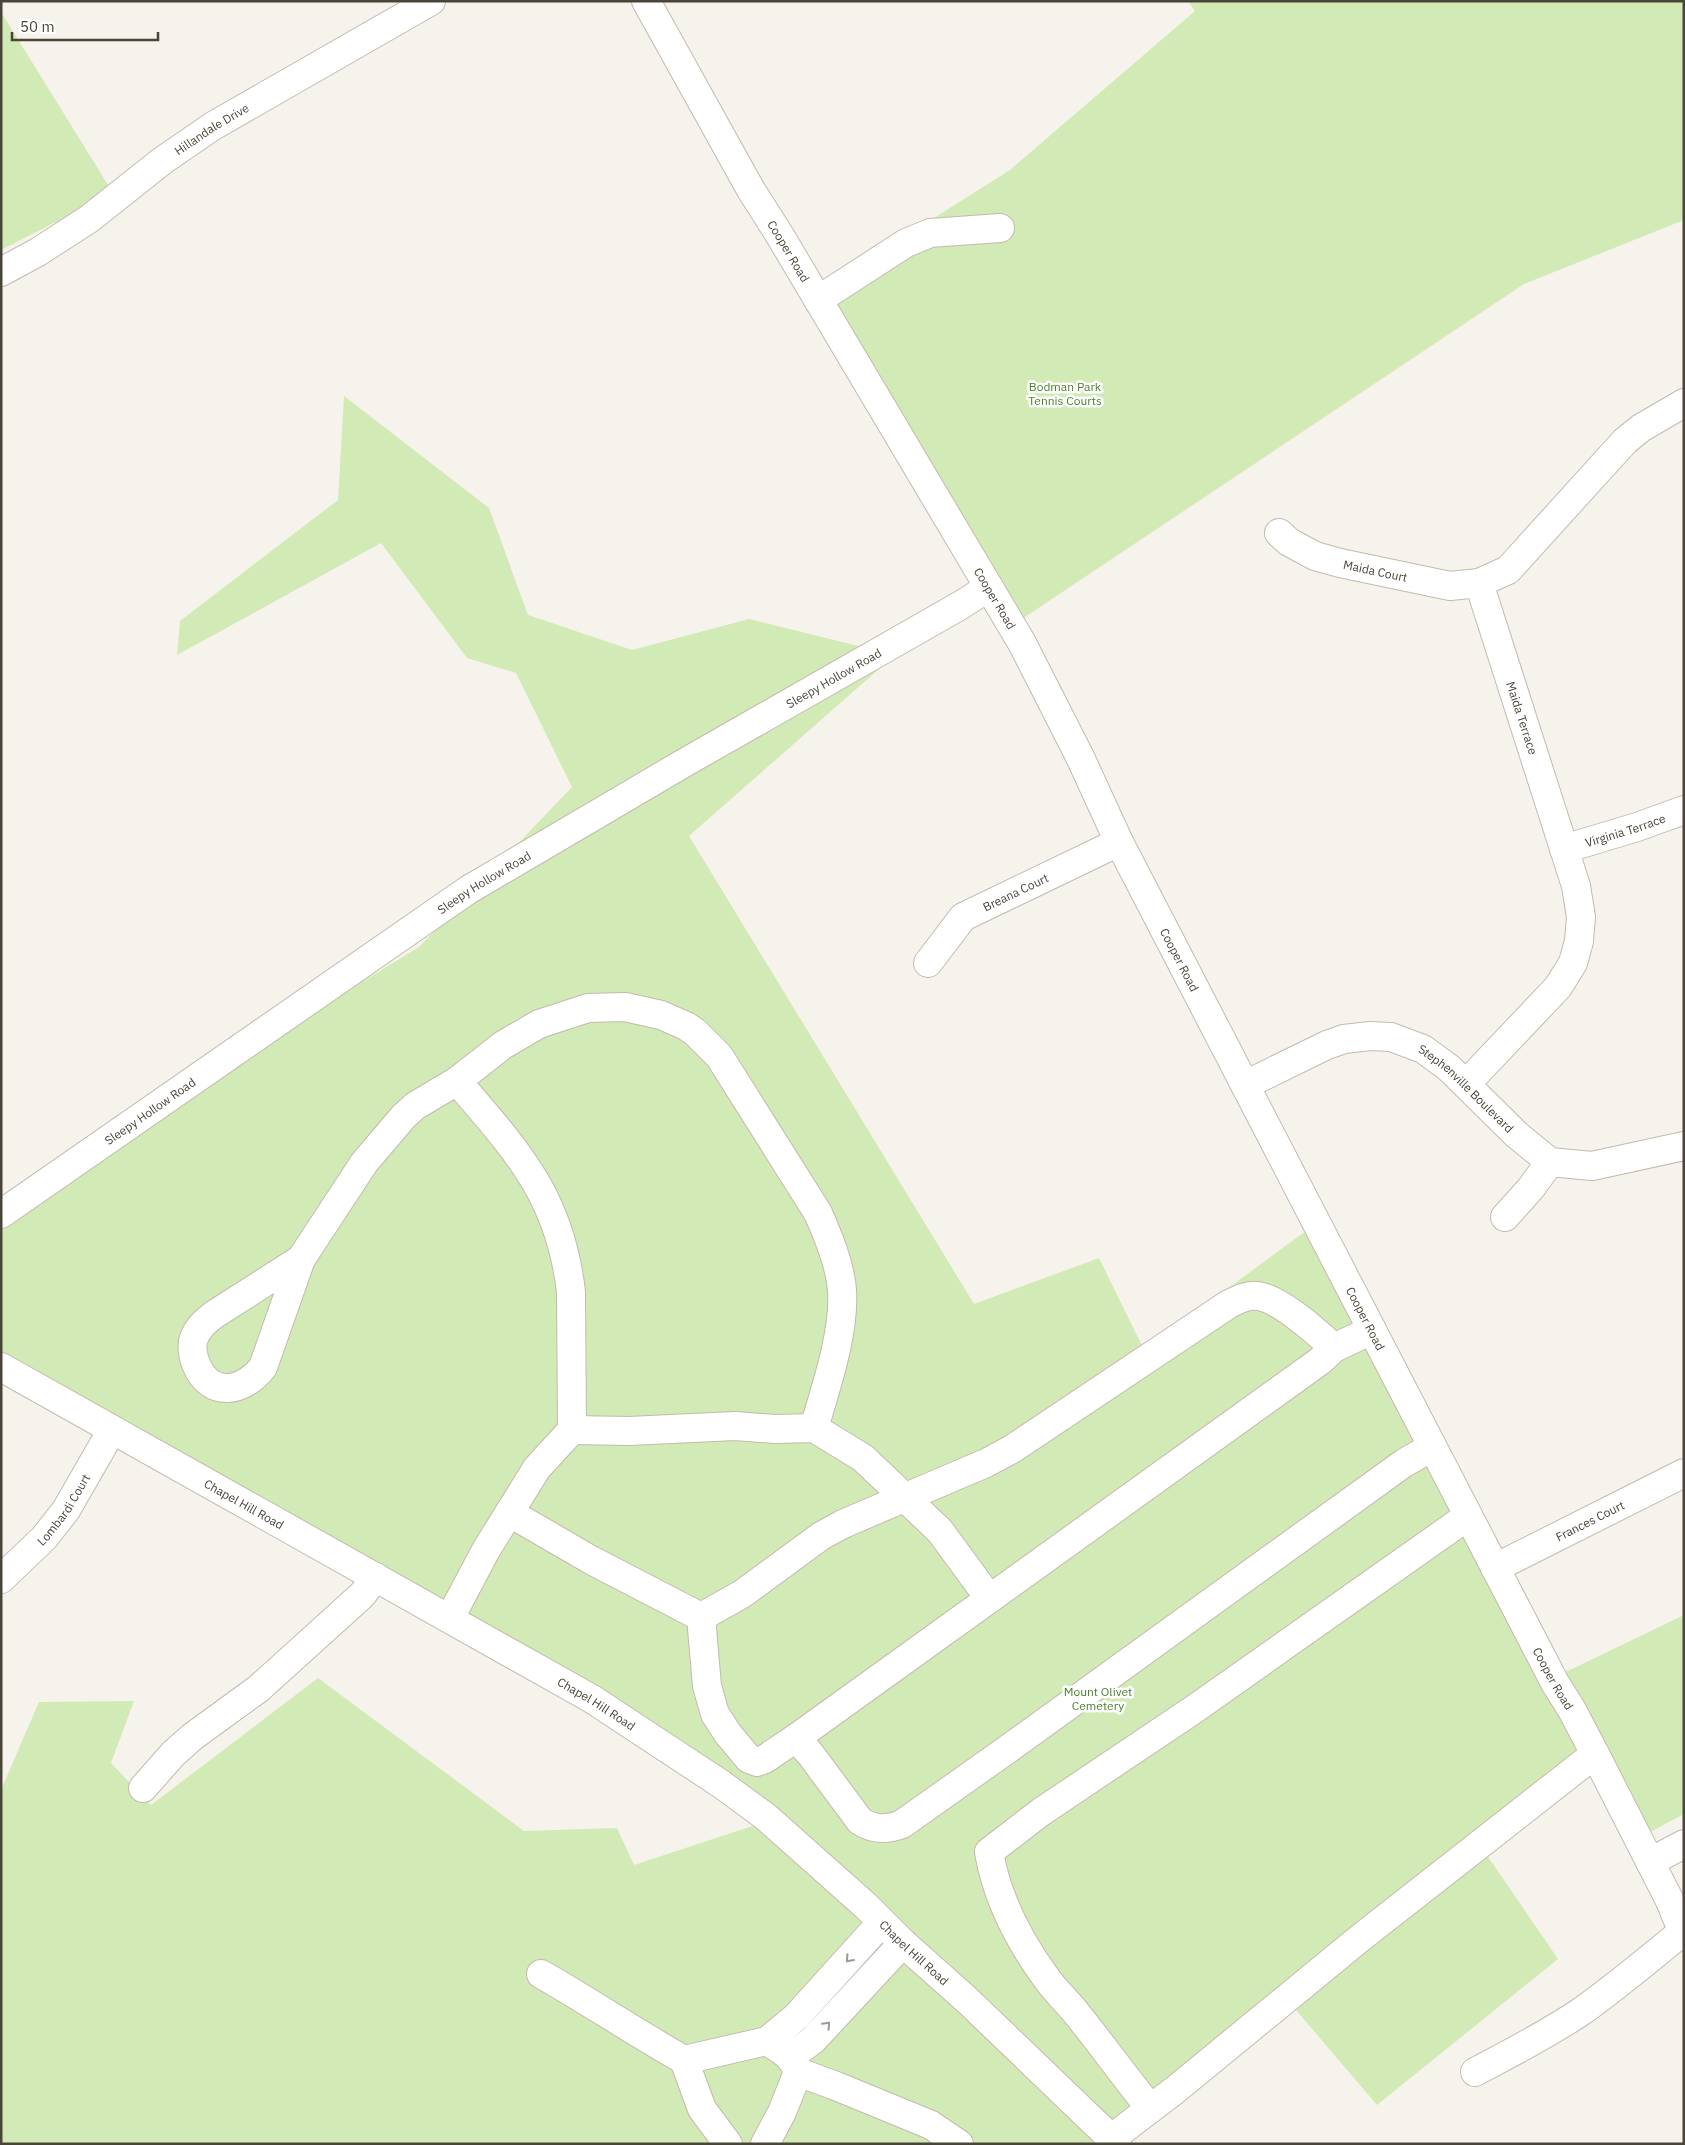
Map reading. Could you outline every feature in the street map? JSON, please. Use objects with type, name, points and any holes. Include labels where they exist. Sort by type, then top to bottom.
[{"type":"street","name":"Hillandale Drive","points":[[1,272],[38,252],[89,219],[162,162],[213,126],[431,1]]},
{"type":"street","name":"Cooper Road","points":[[646,1],[751,190],[1022,643],[1080,757],[1119,842],[1555,1683],[1572,1710],[1595,1754],[1670,1901],[1683,1933]]},
{"type":"street","points":[[818,300],[906,243],[930,233],[1000,228]]},
{"type":"street","points":[[1479,584],[1508,570],[1625,441],[1641,428],[1684,403]]},
{"type":"street","name":"Maida Court","points":[[1280,532],[1288,542],[1315,556],[1340,563],[1450,586],[1479,584]]},
{"type":"street","name":"Maida Terrace","points":[[1466,1084],[1558,987],[1572,963],[1579,941],[1581,917],[1576,886],[1479,584]]},
{"type":"street","name":"Sleepy Hollow Road","points":[[1,1214],[468,890],[692,758],[962,605],[989,587]]},
{"type":"street","name":"Virginia Terrace","points":[[1564,849],[1637,827],[1684,810]]},
{"type":"street","name":"Breana Court","points":[[928,963],[963,917],[1119,842]]},
{"type":"street","points":[[301,1259],[214,1314],[202,1324],[194,1338],[192,1350],[200,1372],[216,1387],[227,1389],[246,1384],[255,1378],[263,1367],[301,1259],[364,1163],[404,1116],[415,1106],[457,1080],[503,1045],[539,1024],[588,1008],[625,1007],[661,1015],[686,1026],[706,1042],[719,1056],[818,1213],[829,1240],[842,1287],[842,1304],[827,1385],[814,1428]]},
{"type":"street","name":"Stephenville Boulevard","points":[[1245,1085],[1327,1045],[1344,1039],[1370,1036],[1391,1037],[1423,1049],[1449,1068],[1517,1135],[1550,1162]]},
{"type":"street","points":[[450,1618],[486,1550],[537,1468],[572,1430],[571,1292],[569,1270],[561,1236],[548,1202],[531,1172],[508,1140],[457,1080]]},
{"type":"street","points":[[1505,1216],[1531,1188],[1550,1162],[1592,1166],[1684,1146]]},
{"type":"street","points":[[701,1617],[742,1594],[821,1536],[843,1524],[986,1463],[1012,1449],[1229,1304],[1245,1296],[1259,1296],[1272,1300],[1315,1330],[1334,1348]]},
{"type":"street","points":[[701,1617],[707,1686],[715,1714],[728,1734],[749,1759],[757,1762],[765,1759],[1320,1361],[1334,1348],[1372,1330]]},
{"type":"street","name":"Chapel Hill Road","points":[[1,1367],[601,1704],[721,1784],[766,1817],[866,1906],[881,1923],[967,2000],[1115,2141]]},
{"type":"street","points":[[572,1430],[629,1431],[735,1426],[775,1429],[814,1428],[863,1458],[940,1531],[988,1598]]},
{"type":"street","name":"Lombardi Court","points":[[1,1579],[39,1544],[66,1510],[112,1430]]},
{"type":"street","points":[[796,1738],[860,1821],[869,1827],[880,1829],[892,1828],[902,1824],[1404,1463],[1432,1447]]},
{"type":"street","name":"Frances Court","points":[[1495,1568],[1684,1472]]},
{"type":"street","points":[[510,1513],[591,1560],[701,1617]]},
{"type":"street","points":[[1150,2108],[1076,2012],[1048,1981],[1025,1947],[1002,1900],[992,1871],[989,1852],[1040,1812],[1202,1704],[1468,1516]]},
{"type":"street","points":[[143,1788],[173,1754],[192,1737],[258,1689],[362,1595],[376,1576]]},
{"type":"street","points":[[1115,2141],[1150,2108],[1359,1939],[1595,1754]]},
{"type":"street","points":[[1650,1862],[1684,1844]]},
{"type":"street","points":[[684,2060],[768,2041],[796,2017],[881,1923]]},
{"type":"street","points":[[1475,2072],[1539,2038],[1581,2011],[1683,1933]]},
{"type":"street","points":[[765,2144],[782,2112],[794,2065],[813,2040],[903,1943]]},
{"type":"street","points":[[541,1974],[684,2060],[702,2109],[728,2144]]},
{"type":"street","points":[[768,2041],[794,2065],[836,2086],[931,2125],[959,2144]]},
{"type":"green space","name":"Bodman Park Tennis Courts","points":[[1188,1],[1684,1],[1684,220],[1524,284],[1010,627],[817,292],[1010,170],[1195,11]]},
{"type":"green space","points":[[1,12],[113,193],[1,250]]},
{"type":"green space","name":"Mount Olivet Cemetery","points":[[344,396],[489,508],[528,615],[632,650],[749,619],[895,655],[689,836],[974,1304],[1099,1258],[1144,1350],[1314,1225],[1549,1680],[1684,1615],[1684,1814],[1633,1841],[1589,1755],[1478,1842],[1558,1959],[1377,2105],[1284,1996],[1116,2144],[1,2144],[1,1790],[39,1702],[134,1701],[111,1763],[151,1805],[318,1678],[524,1831],[617,1828],[634,1865],[768,1821],[1,1366],[1,1203],[419,947],[572,787],[516,673],[467,658],[381,543],[177,655],[180,621],[338,500]]}]
